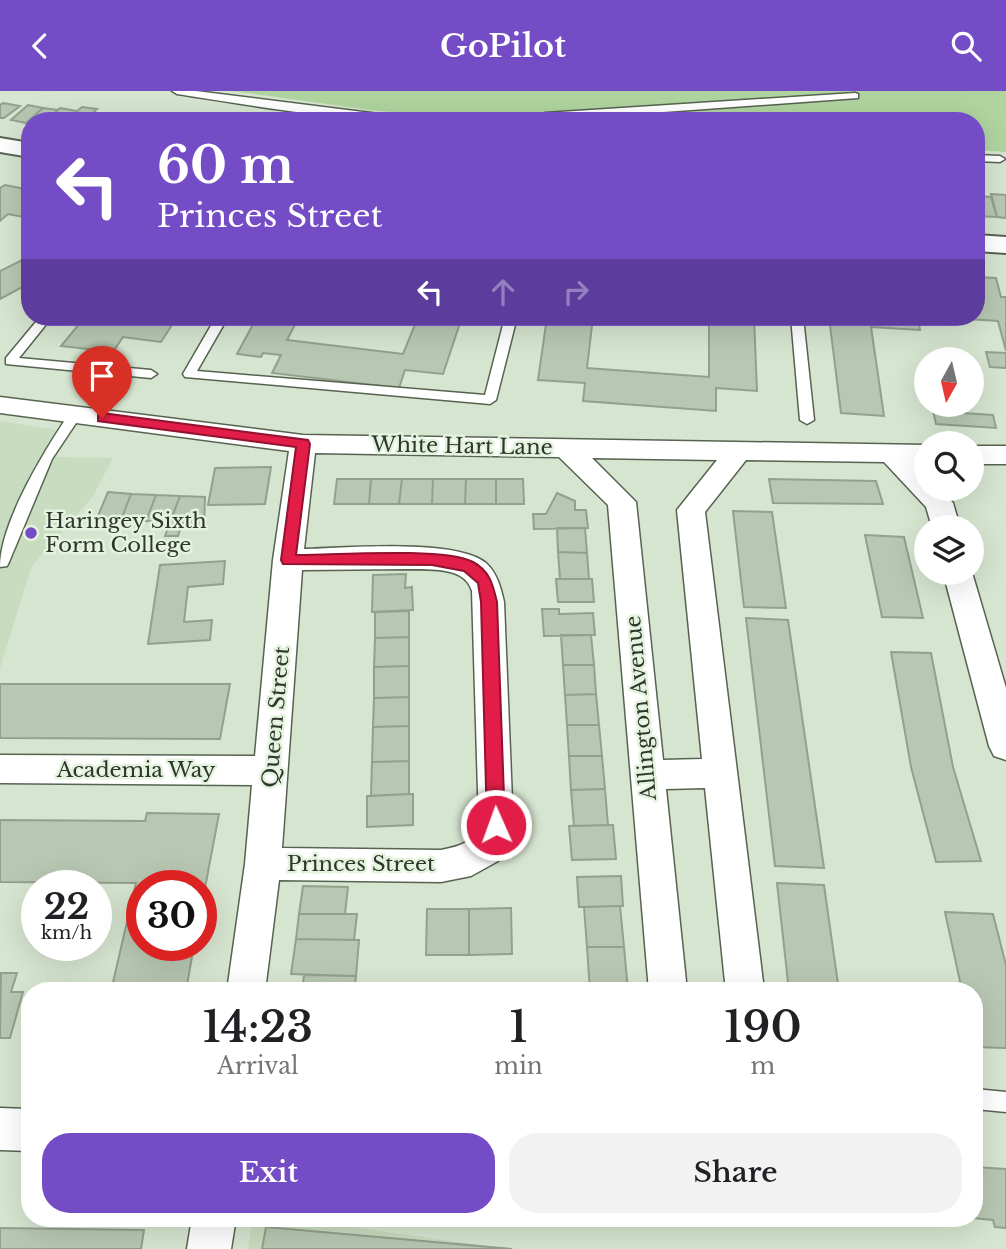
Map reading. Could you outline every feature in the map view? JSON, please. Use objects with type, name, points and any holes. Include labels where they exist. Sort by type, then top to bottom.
[{"type":"street","points":[[0,145],[21,148]]},
{"type":"street","points":[[985,244],[1006,245]]},
{"type":"street","name":"White Hart Lane","points":[[0,405],[303,444],[914,454]]},
{"type":"street","name":"Queen Street","points":[[247,982],[263,864],[288,560],[303,444]]},
{"type":"street","name":"Allington Avenue","points":[[566,448],[622,502],[666,982]]},
{"type":"street","points":[[740,450],[691,510],[744,982]]},
{"type":"street","points":[[892,454],[939,503],[942,515]]},
{"type":"street","points":[[984,455],[1006,455]]},
{"type":"street","name":"Princes Street","points":[[263,864],[441,866],[471,860],[485,850],[496,825],[489,602],[485,581],[469,566],[432,559],[288,560]]},
{"type":"street","points":[[962,585],[1006,746]]},
{"type":"street","name":"Academia Way","points":[[0,769],[272,771]]},
{"type":"street","points":[[648,775],[722,773]]},
{"type":"street","points":[[0,1129],[21,1130]]},
{"type":"street","points":[[209,1249],[213,1227]]},
{"type":"lane","points":[[177,91],[330,112]]},
{"type":"lane","points":[[607,112],[855,96]]},
{"type":"lane","points":[[282,112],[285,107]]},
{"type":"lane","points":[[985,158],[1000,159]]},
{"type":"lane","points":[[5,365],[38,326]]},
{"type":"lane","points":[[217,326],[188,374],[490,400],[509,326]]},
{"type":"lane","points":[[798,326],[807,420]]},
{"type":"lane","points":[[5,365],[151,374]]},
{"type":"lane","points":[[2,562],[46,458],[76,414]]},
{"type":"lane","points":[[983,1100],[1006,1102]]},
{"type":"shaded area","name":"Haringey Sixth Form College","points":[[0,421],[63,431],[53,457],[113,458],[92,498],[31,567],[0,669]]},
{"type":"shaded area","points":[[252,1227],[351,1227],[509,1249],[248,1249]]},
{"type":"green space","points":[[232,91],[1006,91],[1006,152],[985,151],[985,112],[377,111]]},
{"type":"building","points":[[3,103],[20,106],[0,118],[0,105]]},
{"type":"building","points":[[28,105],[43,108],[38,112],[21,112],[21,122],[11,120]]},
{"type":"building","points":[[82,107],[97,109],[94,112],[76,112]]},
{"type":"building","points":[[43,108],[58,110],[56,112],[38,112]]},
{"type":"building","points":[[60,108],[77,111],[76,112],[56,112]]},
{"type":"building","points":[[5,185],[21,188],[21,216],[8,214],[0,221],[0,188]]},
{"type":"building","points":[[991,194],[1006,195],[1006,218],[997,217]]},
{"type":"building","points":[[985,197],[991,197],[997,217],[985,216]]},
{"type":"building","points":[[21,260],[21,288],[0,299],[0,271]]},
{"type":"building","points":[[985,277],[996,278],[1001,297],[1006,297],[1006,351],[998,321],[985,320]]},
{"type":"building","points":[[78,326],[171,326],[161,342],[123,337],[113,352],[61,346]]},
{"type":"building","points":[[252,326],[294,326],[287,340],[403,354],[414,326],[459,326],[443,374],[405,370],[399,388],[272,373],[281,355],[263,353],[261,357],[237,354]]},
{"type":"building","points":[[546,326],[592,326],[587,368],[709,377],[709,326],[754,326],[757,391],[716,388],[716,411],[583,401],[585,383],[538,380]]},
{"type":"building","points":[[830,326],[919,326],[920,330],[871,327],[884,416],[841,413]]},
{"type":"building","points":[[986,352],[1006,353],[1006,368],[990,367]]},
{"type":"building","points":[[984,414],[993,415],[996,428],[936,424],[934,417],[984,417]]},
{"type":"building","points":[[271,467],[265,504],[208,505],[215,468]]},
{"type":"building","points":[[337,479],[371,479],[369,504],[334,504]]},
{"type":"building","points":[[371,479],[402,479],[399,504],[369,504]]},
{"type":"building","points":[[402,479],[433,479],[432,504],[399,504]]},
{"type":"building","points":[[433,479],[466,479],[465,504],[432,504]]},
{"type":"building","points":[[466,479],[496,479],[496,504],[465,504]]},
{"type":"building","points":[[496,479],[523,479],[524,504],[496,504]]},
{"type":"building","points":[[769,479],[876,481],[883,504],[773,503]]},
{"type":"building","points":[[108,492],[131,494],[121,520],[97,518]]},
{"type":"building","points":[[557,493],[575,501],[575,510],[586,510],[588,528],[534,529],[533,514],[546,514]]},
{"type":"building","points":[[131,494],[156,495],[146,521],[121,520]]},
{"type":"building","points":[[156,495],[180,496],[170,522],[146,521]]},
{"type":"building","points":[[180,496],[205,497],[204,527],[182,523],[178,536],[165,536]]},
{"type":"building","points":[[733,511],[772,512],[786,608],[744,607]]},
{"type":"building","points":[[557,528],[585,528],[587,553],[558,552]]},
{"type":"building","points":[[865,535],[904,537],[923,618],[882,617]]},
{"type":"building","points":[[558,552],[587,553],[589,579],[560,579]]},
{"type":"building","points":[[225,561],[223,584],[188,587],[184,622],[212,620],[210,640],[148,644],[160,565]]},
{"type":"building","points":[[406,574],[405,588],[412,587],[413,610],[372,612],[373,575]]},
{"type":"building","points":[[556,579],[592,579],[594,602],[558,602]]},
{"type":"building","points":[[542,609],[559,609],[559,614],[593,613],[595,635],[544,636]]},
{"type":"building","points":[[409,611],[409,637],[375,638],[375,612]]},
{"type":"building","points":[[746,618],[788,620],[824,868],[775,866]]},
{"type":"building","points":[[561,635],[591,635],[594,665],[563,665]]},
{"type":"building","points":[[409,637],[409,666],[374,667],[375,638]]},
{"type":"building","points":[[891,652],[931,653],[953,767],[981,861],[936,862],[911,767]]},
{"type":"building","points":[[563,665],[594,665],[596,694],[565,695]]},
{"type":"building","points":[[409,666],[409,697],[374,698],[374,667]]},
{"type":"building","points":[[0,684],[230,684],[220,739],[0,738]]},
{"type":"building","points":[[596,694],[599,725],[567,725],[565,695]]},
{"type":"building","points":[[409,697],[409,726],[373,727],[374,698]]},
{"type":"building","points":[[567,725],[599,725],[602,756],[569,756]]},
{"type":"building","points":[[409,726],[409,761],[372,762],[373,727]]},
{"type":"building","points":[[569,756],[602,756],[605,789],[571,790]]},
{"type":"building","points":[[409,761],[409,794],[371,796],[372,762]]},
{"type":"building","points":[[605,789],[608,825],[574,826],[571,790]]},
{"type":"building","points":[[413,794],[413,825],[367,827],[367,796]]},
{"type":"building","points":[[147,813],[219,814],[208,870],[126,870],[126,883],[112,883],[112,870],[21,870],[21,882],[0,882],[0,820],[145,821]]},
{"type":"building","points":[[613,825],[616,859],[572,860],[569,826]]},
{"type":"building","points":[[621,876],[623,906],[579,907],[577,877]]},
{"type":"building","points":[[777,883],[824,885],[838,982],[788,982]]},
{"type":"building","points":[[303,886],[348,887],[345,914],[299,914]]},
{"type":"building","points":[[620,906],[624,947],[587,947],[584,907]]},
{"type":"building","points":[[511,908],[512,954],[469,955],[469,909]]},
{"type":"building","points":[[427,909],[469,909],[469,955],[426,955]]},
{"type":"building","points":[[945,912],[993,914],[1006,965],[1006,1048],[983,1047],[983,982],[960,982]]},
{"type":"building","points":[[299,914],[357,914],[354,940],[296,939]]},
{"type":"building","points":[[126,926],[126,961],[191,961],[188,982],[113,982]]},
{"type":"building","points":[[296,939],[359,940],[356,976],[291,974]]},
{"type":"building","points":[[587,947],[624,947],[627,982],[589,982]]},
{"type":"building","points":[[1,973],[17,973],[11,992],[21,992],[21,999],[10,1038],[0,1038]]},
{"type":"building","points":[[304,975],[356,976],[355,982],[303,982]]},
{"type":"building","points":[[983,1168],[1006,1169],[1006,1228],[995,1227],[993,1220],[983,1219]]},
{"type":"building","points":[[266,1227],[512,1249],[262,1249]]},
{"type":"building","points":[[0,1228],[144,1230],[141,1249],[0,1249]]},
{"type":"place","name":"Haringey Sixth Form College","points":[[31,533]]},
{"type":"route","points":[[102,418],[303,444],[288,560],[432,559],[469,566],[485,581],[489,602],[496,825]]}]
